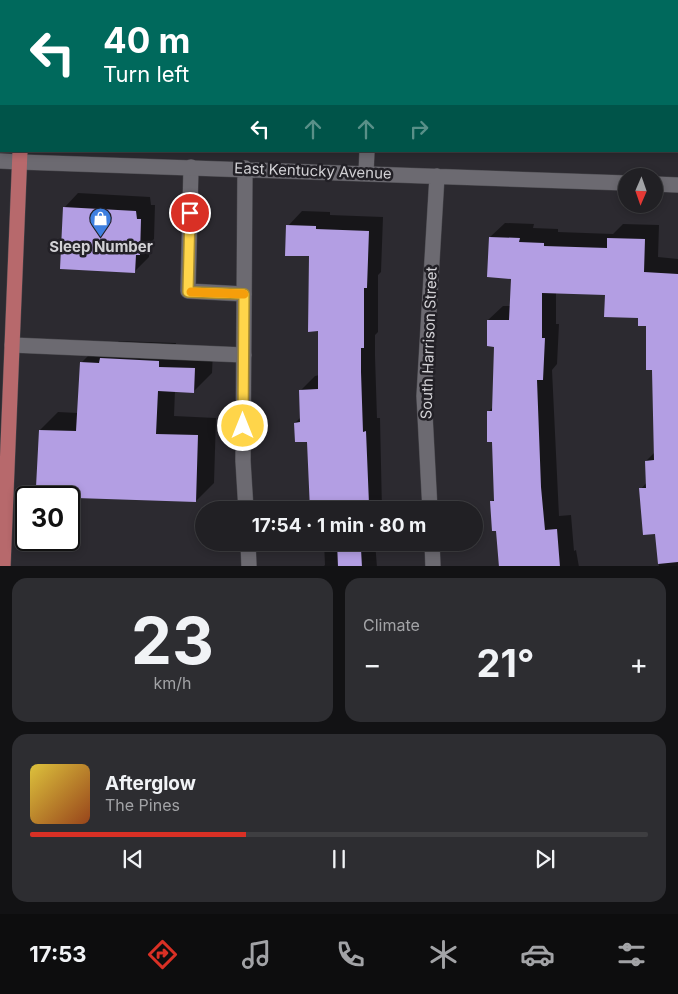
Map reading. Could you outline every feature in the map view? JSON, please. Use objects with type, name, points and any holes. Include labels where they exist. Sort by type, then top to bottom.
[{"type":"main road","points":[[3,566],[20,156]]},
{"type":"street","points":[[366,152],[366,173]]},
{"type":"street","name":"East Kentucky Avenue","points":[[0,161],[20,156],[191,166],[618,183]]},
{"type":"street","points":[[191,166],[188,292],[244,294]]},
{"type":"street","points":[[245,168],[243,461],[245,501]]},
{"type":"street","name":"South Harrison Street","points":[[430,501],[424,396],[437,176]]},
{"type":"street","points":[[663,184],[678,185]]},
{"type":"street","points":[[12,345],[244,355]]},
{"type":"street","points":[[248,551],[249,566]]},
{"type":"street","points":[[432,551],[433,566]]},
{"type":"building","name":"Sleep Number","points":[[63,207],[136,211],[137,219],[141,219],[140,255],[136,255],[135,273],[60,269]]},
{"type":"building","points":[[286,225],[316,226],[316,229],[369,231],[367,288],[364,288],[364,348],[361,348],[363,432],[366,431],[369,501],[310,501],[307,442],[295,442],[294,423],[300,422],[299,390],[318,389],[318,331],[308,332],[309,256],[285,256]]},
{"type":"building","points":[[489,237],[520,238],[519,242],[544,243],[544,246],[607,248],[607,238],[645,239],[644,272],[678,274],[678,562],[658,564],[655,534],[643,535],[639,488],[646,488],[645,461],[654,460],[652,370],[646,370],[646,326],[638,326],[638,318],[604,317],[605,295],[542,293],[542,338],[545,338],[543,380],[537,380],[541,487],[545,530],[557,529],[560,566],[499,566],[496,531],[492,531],[490,501],[494,501],[492,442],[487,442],[487,411],[492,411],[494,347],[487,346],[487,320],[509,320],[511,279],[487,277]]},
{"type":"building","points":[[100,358],[159,361],[159,367],[195,368],[194,393],[158,391],[156,434],[198,435],[195,502],[80,498],[80,486],[36,486],[39,430],[76,431],[80,362],[99,363]]},
{"type":"building","points":[[337,551],[361,551],[362,566],[338,566]]},
{"type":"slow traffic","points":[[191,292],[244,294]]},
{"type":"place","name":"Sleep Number","points":[[101,237]]},
{"type":"route","points":[[190,213],[188,292],[244,294],[243,426]]}]
